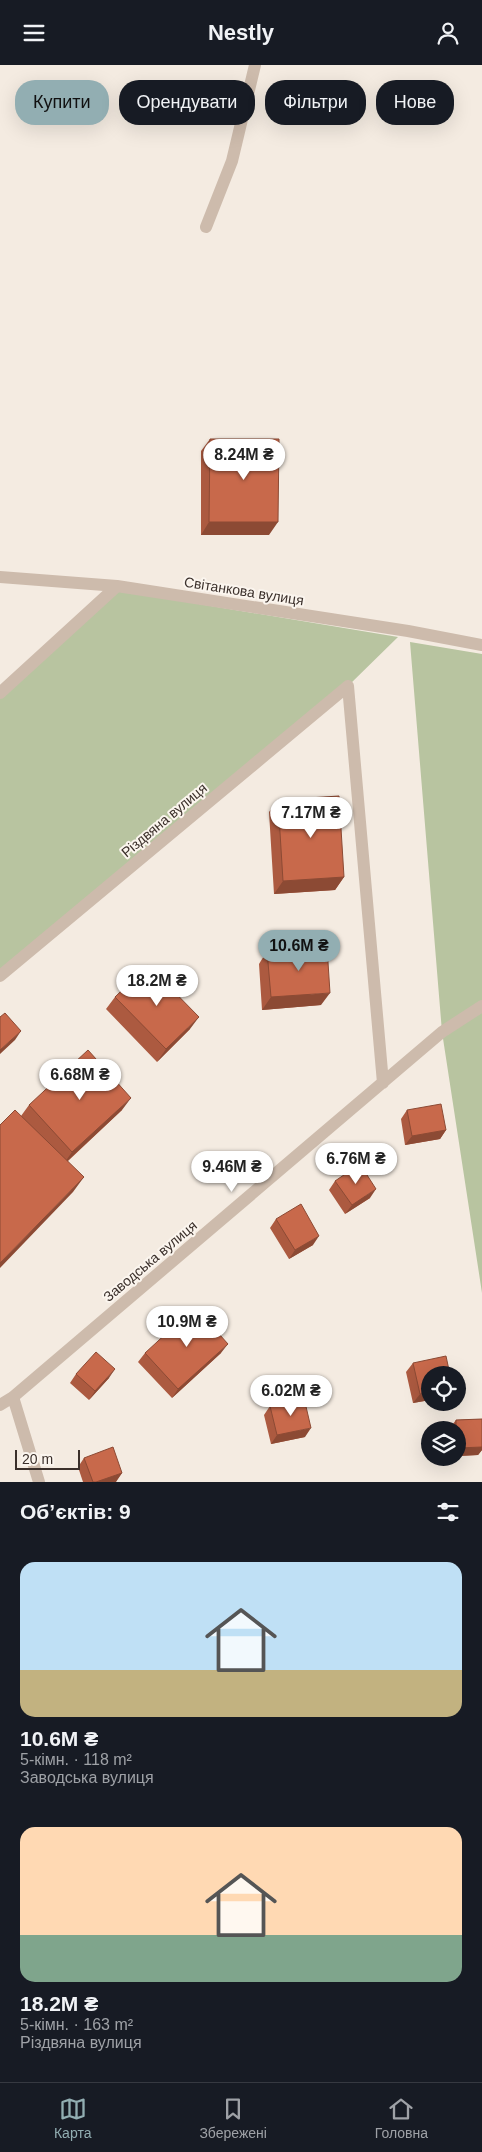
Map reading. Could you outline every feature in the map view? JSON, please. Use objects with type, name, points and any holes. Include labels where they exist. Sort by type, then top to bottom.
[{"type":"street","points":[[206,227],[232,161],[255,65]]},
{"type":"street","name":"Світанкова вулиця","points":[[0,577],[117,586],[408,631],[482,645]]},
{"type":"street","points":[[0,693],[117,586]]},
{"type":"street","name":"Різдвяна вулиця","points":[[0,976],[348,686],[383,1083]]},
{"type":"street","name":"Заводська вулиця","points":[[0,1405],[14,1397],[442,1032],[482,1006]]},
{"type":"street","points":[[14,1397],[39,1482]]},
{"type":"green space","points":[[115,590],[398,637],[348,686],[0,976],[0,695]]},
{"type":"green space","points":[[410,642],[482,654],[482,1293],[442,1032]]},
{"type":"building","points":[[210,439],[279,439],[278,522],[209,522]]},
{"type":"building","points":[[339,796],[344,877],[283,881],[278,800]]},
{"type":"building","points":[[327,947],[330,993],[271,997],[267,951]]},
{"type":"building","points":[[148,965],[199,1017],[166,1049],[115,997]]},
{"type":"building","points":[[5,1013],[21,1031],[0,1050],[0,1017]]},
{"type":"building","points":[[88,1050],[131,1098],[72,1152],[29,1105]]},
{"type":"building","points":[[441,1104],[446,1130],[412,1136],[407,1110]]},
{"type":"building","points":[[15,1110],[84,1177],[0,1263],[0,1125]]},
{"type":"building","points":[[360,1164],[376,1189],[352,1205],[335,1181]]},
{"type":"building","points":[[301,1204],[319,1236],[295,1250],[276,1219]]},
{"type":"building","points":[[195,1307],[228,1344],[178,1389],[145,1353]]},
{"type":"building","points":[[96,1352],[115,1369],[95,1391],[76,1374]]},
{"type":"building","points":[[446,1356],[448,1366],[421,1366],[420,1394],[413,1363]]},
{"type":"building","points":[[304,1398],[311,1428],[277,1435],[270,1406]]},
{"type":"building","points":[[482,1419],[482,1447],[466,1448],[466,1421],[456,1420]]},
{"type":"building","points":[[113,1447],[122,1473],[93,1482],[84,1458]]}]
